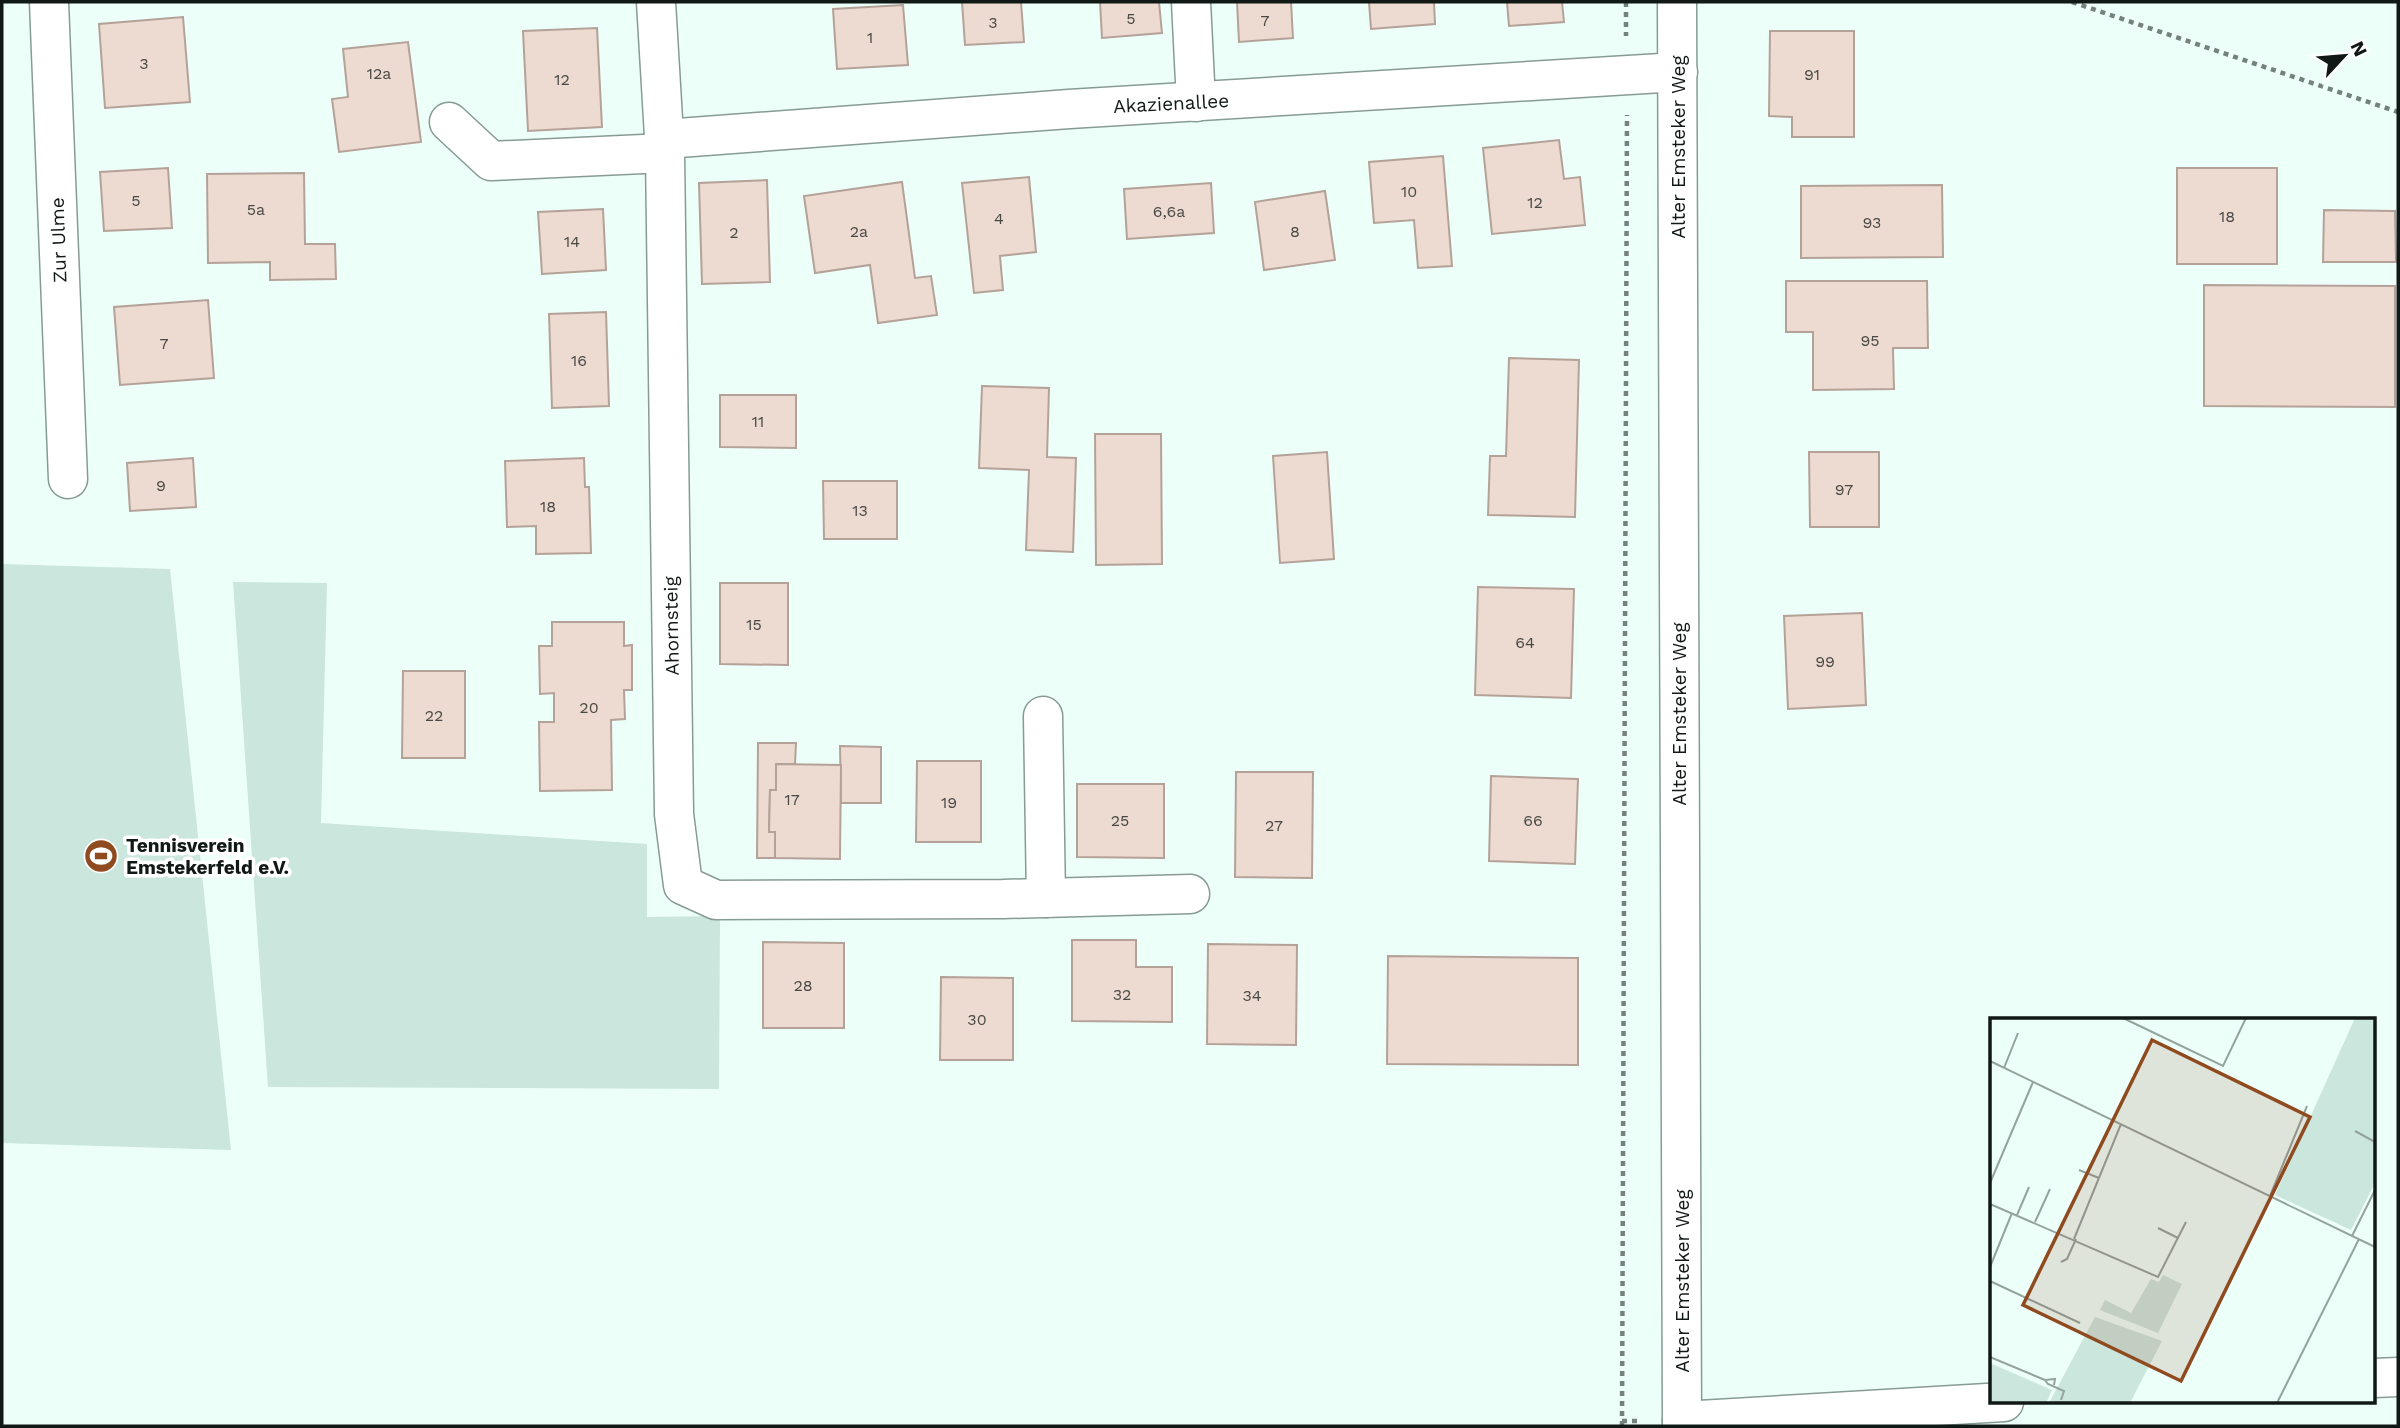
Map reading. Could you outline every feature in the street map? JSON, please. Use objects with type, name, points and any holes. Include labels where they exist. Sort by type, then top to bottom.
[{"type":"street","name":"Zur Ulme","points":[[49,2],[68,479]]},
{"type":"street","name":"Ahornsteig","points":[[656,2],[665,146],[674,814],[683,885],[716,900],[1046,898],[1190,894]]},
{"type":"street","points":[[1191,2],[1196,102]]},
{"type":"street","name":"Alter Emsteker Weg","points":[[1676,2],[1682,1424]]},
{"type":"street","name":"Akazienallee","points":[[449,122],[491,161],[1196,102],[1678,72]]},
{"type":"street","points":[[1043,716],[1046,898]]},
{"type":"street","points":[[2376,1378],[2398,1377]]},
{"type":"street","points":[[1682,1424],[1990,1403]]},
{"type":"path","points":[[1622,1426],[1626,2]]},
{"type":"path","points":[[2072,2],[2398,112]]},
{"type":"green space","name":"Tennisverein Emstekerfeld e.V.","points":[[2,564],[170,569],[231,1150],[2,1143]]},
{"type":"green space","points":[[233,582],[327,583],[321,823],[647,844],[647,917],[720,916],[719,1089],[268,1087]]},
{"type":"building","points":[[962,2],[1021,2],[1024,42],[965,45]]},
{"type":"building","points":[[1100,2],[1159,2],[1162,33],[1102,38]]},
{"type":"building","points":[[1237,2],[1291,2],[1293,38],[1239,42]]},
{"type":"building","points":[[1369,2],[1434,2],[1435,24],[1371,29]]},
{"type":"building","points":[[1507,2],[1562,2],[1564,22],[1509,26]]},
{"type":"building","points":[[903,5],[908,65],[837,69],[833,9]]},
{"type":"building","points":[[183,17],[190,102],[105,108],[99,24]]},
{"type":"building","points":[[597,28],[602,127],[528,131],[523,31]]},
{"type":"building","points":[[1770,31],[1854,31],[1854,137],[1792,137],[1792,117],[1769,116]]},
{"type":"building","points":[[408,42],[421,142],[339,152],[332,99],[348,97],[343,49]]},
{"type":"building","points":[[1559,140],[1564,179],[1580,177],[1585,225],[1492,234],[1483,148]]},
{"type":"building","points":[[1443,156],[1452,266],[1418,268],[1414,220],[1374,223],[1369,162]]},
{"type":"building","points":[[168,168],[172,228],[104,231],[100,172]]},
{"type":"building","points":[[2177,168],[2277,168],[2277,264],[2177,264]]},
{"type":"building","points":[[304,173],[305,244],[335,244],[336,279],[270,280],[270,262],[208,263],[207,174]]},
{"type":"building","points":[[1029,177],[1036,252],[1000,256],[1003,290],[974,293],[962,183]]},
{"type":"building","points":[[767,180],[770,282],[702,284],[699,183]]},
{"type":"building","points":[[902,182],[915,278],[931,276],[937,315],[878,323],[870,265],[815,273],[804,196]]},
{"type":"building","points":[[1211,183],[1214,233],[1127,239],[1124,189]]},
{"type":"building","points":[[1942,185],[1943,257],[1801,258],[1801,186]]},
{"type":"building","points":[[1325,191],[1335,260],[1264,270],[1255,202]]},
{"type":"building","points":[[603,209],[606,270],[542,274],[538,212]]},
{"type":"building","points":[[2324,210],[2395,211],[2396,262],[2323,262]]},
{"type":"building","points":[[1786,281],[1927,281],[1928,348],[1893,348],[1894,389],[1813,390],[1813,332],[1786,332]]},
{"type":"building","points":[[2204,285],[2395,286],[2395,407],[2204,406]]},
{"type":"building","points":[[208,300],[214,378],[120,385],[114,307]]},
{"type":"building","points":[[606,312],[609,406],[552,408],[549,314]]},
{"type":"building","points":[[1509,358],[1579,360],[1575,517],[1488,515],[1490,456],[1506,456]]},
{"type":"building","points":[[982,386],[1049,388],[1047,457],[1076,458],[1073,552],[1026,550],[1029,470],[979,468]]},
{"type":"building","points":[[720,395],[796,395],[796,448],[720,447]]},
{"type":"building","points":[[1095,434],[1161,434],[1162,564],[1096,565]]},
{"type":"building","points":[[1327,452],[1334,559],[1280,563],[1273,456]]},
{"type":"building","points":[[1809,452],[1879,452],[1879,527],[1810,527]]},
{"type":"building","points":[[193,458],[196,507],[130,511],[127,463]]},
{"type":"building","points":[[584,458],[585,487],[589,487],[591,553],[536,554],[536,526],[507,527],[505,461]]},
{"type":"building","points":[[823,481],[897,481],[897,539],[824,539]]},
{"type":"building","points":[[720,583],[788,583],[788,665],[720,664]]},
{"type":"building","points":[[1478,587],[1574,589],[1571,698],[1475,695]]},
{"type":"building","points":[[1862,613],[1866,705],[1788,709],[1784,616]]},
{"type":"building","points":[[552,622],[624,622],[624,646],[632,645],[632,690],[624,690],[625,719],[611,720],[612,790],[540,791],[539,722],[554,722],[554,693],[540,694],[539,646],[552,646]]},
{"type":"building","points":[[403,671],[465,671],[465,758],[402,758]]},
{"type":"building","points":[[758,743],[796,743],[795,764],[776,764],[776,790],[770,790],[769,832],[775,832],[775,858],[757,858]]},
{"type":"building","points":[[840,746],[881,747],[881,803],[841,803]]},
{"type":"building","points":[[917,761],[981,761],[981,842],[916,842]]},
{"type":"building","points":[[776,764],[841,765],[840,859],[775,858],[775,832],[769,832],[770,790],[776,790]]},
{"type":"building","points":[[1236,772],[1313,772],[1312,878],[1235,877]]},
{"type":"building","points":[[1491,776],[1578,779],[1575,864],[1489,861]]},
{"type":"building","points":[[1077,784],[1164,784],[1164,858],[1077,857]]},
{"type":"building","points":[[1072,940],[1136,940],[1136,967],[1172,967],[1172,1022],[1072,1021]]},
{"type":"building","points":[[763,942],[844,943],[844,1028],[763,1028]]},
{"type":"building","points":[[1208,944],[1297,945],[1296,1045],[1207,1044]]},
{"type":"building","points":[[1388,956],[1578,958],[1578,1065],[1387,1064]]},
{"type":"building","points":[[941,977],[1013,978],[1013,1060],[940,1060]]},
{"type":"place","name":"Tennisverein Emstekerfeld e.V.","points":[[101,856]]}]
